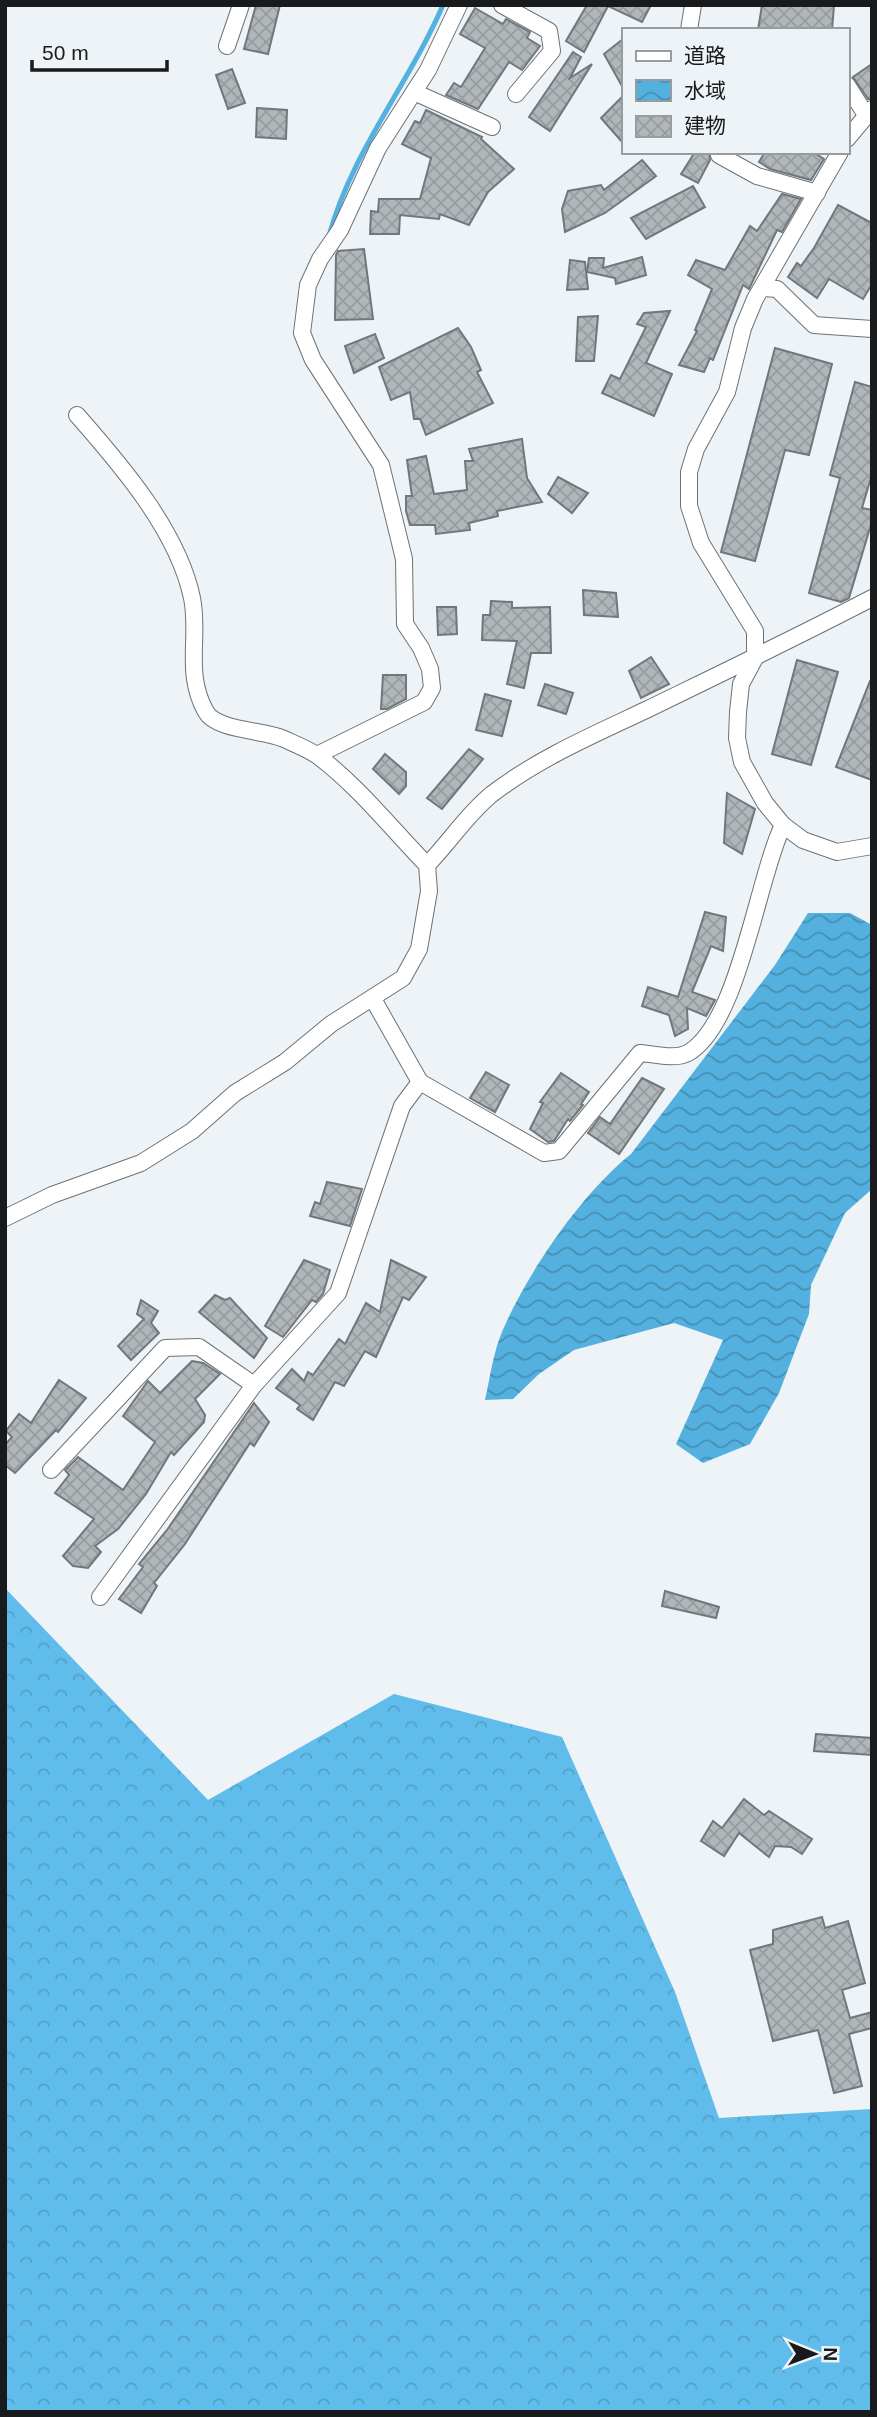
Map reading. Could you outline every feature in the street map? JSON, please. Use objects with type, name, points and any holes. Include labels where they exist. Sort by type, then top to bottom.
[{"type":"street","points":[[227,46],[242,5]]},
{"type":"street","points":[[317,755],[424,702],[432,688],[425,659],[405,624],[404,559],[381,466],[313,360],[302,333],[308,285],[320,258],[340,230],[378,148],[428,70],[459,5]]},
{"type":"street","points":[[502,5],[549,31],[552,51],[516,94]]},
{"type":"street","points":[[690,28],[693,5]]},
{"type":"street","points":[[849,87],[869,112],[849,137]]},
{"type":"street","points":[[414,92],[492,127]]},
{"type":"street","points":[[839,154],[743,328],[727,392],[696,449],[690,472],[690,506],[701,543],[755,631],[755,658],[741,684],[737,738],[742,762],[765,803],[783,825],[803,840],[837,852],[872,846]]},
{"type":"street","points":[[719,155],[757,176],[817,193]]},
{"type":"street","points":[[764,288],[778,289],[814,325],[870,324]]},
{"type":"street","points":[[5,1218],[52,1195],[141,1163],[192,1131],[236,1093],[285,1062],[331,1024],[403,978],[419,949],[429,891],[427,864],[317,755],[274,734],[227,726],[208,715],[196,688],[192,658],[192,599],[180,562],[135,481],[78,415]]},
{"type":"street","points":[[427,864],[442,850],[461,822],[491,795],[538,762],[755,658],[872,598]]},
{"type":"street","points":[[373,999],[420,1082],[544,1153],[559,1151],[640,1053],[674,1056],[687,1053],[706,1037],[721,1012],[729,990],[761,897],[771,849],[783,825]]},
{"type":"street","points":[[100,1597],[254,1385],[338,1293],[401,1106],[420,1082]]},
{"type":"street","points":[[51,1470],[165,1348],[199,1347],[254,1385]]},
{"type":"green space","points":[[5,1588],[208,1800],[394,1694],[562,1737],[675,1992],[719,2118],[872,2109],[872,2412],[5,2412]]},
{"type":"water","points":[[808,913],[850,913],[872,925],[872,1189],[845,1213],[811,1285],[809,1314],[779,1393],[750,1444],[703,1463],[676,1444],[723,1340],[674,1323],[574,1350],[539,1374],[513,1399],[485,1400],[502,1332],[541,1260],[593,1190],[631,1154],[775,965]]},
{"type":"building","points":[[256,5],[280,5],[268,54],[244,49]]},
{"type":"building","points":[[587,5],[651,5],[642,22],[608,6],[584,52],[566,41]]},
{"type":"building","points":[[762,5],[834,5],[832,28],[758,28]]},
{"type":"building","points":[[475,8],[503,24],[506,19],[530,32],[527,38],[540,46],[522,70],[509,62],[478,109],[446,95],[454,83],[461,87],[485,48],[460,34]]},
{"type":"building","points":[[622,40],[622,86],[604,54]]},
{"type":"building","points":[[573,52],[581,57],[570,78],[592,64],[550,131],[529,117]]},
{"type":"building","points":[[872,64],[872,99],[868,99],[853,77]]},
{"type":"building","points":[[232,69],[245,103],[228,109],[216,75]]},
{"type":"building","points":[[622,97],[622,142],[601,118]]},
{"type":"building","points":[[257,108],[287,110],[286,139],[256,137]]},
{"type":"building","points":[[426,110],[482,137],[481,139],[514,169],[488,192],[469,225],[440,214],[439,219],[400,215],[399,234],[370,234],[371,211],[378,212],[379,199],[420,199],[431,158],[402,144],[415,121],[420,123]]},
{"type":"building","points":[[694,154],[709,154],[710,160],[698,183],[681,174]]},
{"type":"building","points":[[764,154],[816,154],[824,159],[811,180],[770,169],[759,162]]},
{"type":"building","points":[[642,160],[656,176],[605,213],[565,232],[562,209],[568,191],[601,185],[604,190]]},
{"type":"building","points":[[693,186],[705,207],[646,239],[631,218]]},
{"type":"building","points":[[782,194],[801,199],[782,232],[777,230],[749,289],[743,285],[713,360],[710,358],[704,372],[679,365],[697,331],[695,330],[712,289],[688,275],[696,260],[725,270],[750,226],[757,231]]},
{"type":"building","points":[[838,205],[872,223],[872,284],[863,299],[829,279],[817,298],[788,277],[797,263],[801,266],[814,248]]},
{"type":"building","points":[[364,249],[373,319],[335,320],[336,255],[338,251]]},
{"type":"building","points":[[642,257],[646,275],[616,284],[615,278],[587,272],[589,258],[604,258],[603,268]]},
{"type":"building","points":[[570,260],[585,262],[588,289],[567,290]]},
{"type":"building","points":[[670,311],[646,363],[672,374],[654,416],[602,393],[611,375],[620,379],[646,327],[637,324],[644,313]]},
{"type":"building","points":[[598,316],[594,361],[576,361],[578,317]]},
{"type":"building","points":[[458,328],[471,347],[481,370],[477,372],[493,403],[426,435],[420,419],[414,419],[410,392],[391,400],[379,367]]},
{"type":"building","points":[[375,334],[384,358],[354,373],[345,346]]},
{"type":"building","points":[[775,348],[832,364],[809,455],[785,450],[755,561],[721,552]]},
{"type":"building","points":[[855,382],[872,387],[872,474],[862,508],[872,510],[872,521],[849,598],[841,602],[809,593],[840,478],[830,475]]},
{"type":"building","points":[[522,439],[527,478],[542,502],[497,511],[498,516],[469,523],[470,530],[436,534],[435,525],[410,525],[406,511],[406,496],[412,496],[407,460],[426,456],[434,494],[467,490],[465,461],[473,461],[469,449]]},
{"type":"building","points":[[558,477],[588,493],[572,513],[548,494]]},
{"type":"building","points":[[583,590],[616,593],[618,617],[584,615]]},
{"type":"building","points":[[491,601],[512,602],[512,608],[550,607],[551,653],[531,653],[524,688],[507,684],[517,641],[482,640],[483,615],[490,615]]},
{"type":"building","points":[[437,607],[456,607],[457,634],[438,635]]},
{"type":"building","points":[[651,657],[669,684],[641,698],[629,671]]},
{"type":"building","points":[[797,660],[838,672],[811,765],[772,754]]},
{"type":"building","points":[[383,675],[406,675],[406,699],[387,709],[381,709]]},
{"type":"building","points":[[872,681],[872,780],[836,767]]},
{"type":"building","points":[[545,684],[573,693],[566,714],[538,705]]},
{"type":"building","points":[[485,694],[511,701],[502,736],[476,730]]},
{"type":"building","points":[[469,749],[483,759],[442,809],[427,798]]},
{"type":"building","points":[[385,754],[406,772],[406,786],[399,794],[373,769]]},
{"type":"building","points":[[727,793],[755,809],[742,854],[724,843]]},
{"type":"building","points":[[705,912],[726,917],[723,951],[711,946],[692,992],[715,1000],[706,1016],[687,1008],[688,1029],[675,1036],[669,1015],[642,1006],[648,987],[678,997]]},
{"type":"building","points":[[486,1072],[509,1085],[495,1112],[470,1098]]},
{"type":"building","points":[[561,1073],[589,1092],[581,1104],[583,1105],[570,1121],[568,1119],[554,1141],[548,1142],[530,1129],[543,1103],[540,1102]]},
{"type":"building","points":[[642,1078],[664,1089],[619,1154],[588,1133],[600,1117],[610,1124]]},
{"type":"building","points":[[327,1182],[362,1189],[350,1226],[310,1216],[315,1202],[320,1204]]},
{"type":"building","points":[[304,1260],[330,1270],[323,1294],[316,1302],[312,1300],[283,1337],[265,1326]]},
{"type":"building","points":[[391,1260],[426,1277],[409,1300],[403,1297],[376,1357],[365,1351],[344,1386],[335,1382],[313,1420],[297,1409],[300,1405],[276,1388],[292,1369],[304,1381],[308,1372],[313,1375],[339,1339],[345,1344],[366,1303],[380,1312]]},
{"type":"building","points":[[215,1295],[225,1300],[230,1298],[267,1338],[254,1358],[199,1312]]},
{"type":"building","points":[[141,1300],[158,1311],[151,1323],[159,1333],[131,1360],[118,1346],[144,1319],[137,1314]]},
{"type":"building","points":[[192,1361],[203,1363],[220,1374],[195,1399],[205,1415],[204,1422],[174,1455],[171,1452],[146,1494],[118,1529],[95,1546],[101,1552],[88,1568],[73,1566],[63,1556],[94,1519],[55,1493],[69,1475],[65,1470],[78,1457],[123,1490],[155,1442],[123,1416],[148,1381],[160,1393]]},
{"type":"building","points":[[59,1380],[86,1398],[58,1432],[56,1430],[15,1473],[5,1465],[5,1445],[12,1437],[6,1431],[19,1414],[31,1423]]},
{"type":"building","points":[[254,1403],[269,1422],[254,1446],[250,1443],[185,1544],[154,1583],[157,1586],[141,1613],[119,1599],[143,1567],[139,1564],[167,1530]]},
{"type":"building","points":[[665,1591],[719,1607],[716,1618],[662,1606]]},
{"type":"building","points":[[816,1734],[872,1738],[872,1755],[814,1751]]},
{"type":"building","points":[[744,1799],[764,1815],[769,1811],[812,1839],[802,1854],[791,1847],[775,1846],[769,1857],[739,1833],[724,1856],[701,1841],[713,1821],[722,1828]]},
{"type":"building","points":[[822,1917],[825,1928],[848,1921],[865,1983],[842,1990],[850,2018],[872,2012],[872,2028],[849,2034],[862,2086],[834,2093],[818,2030],[773,2041],[750,1950],[773,1944],[773,1930]]},
{"type":"waterway","points":[[329,236],[351,176],[443,5]]}]
